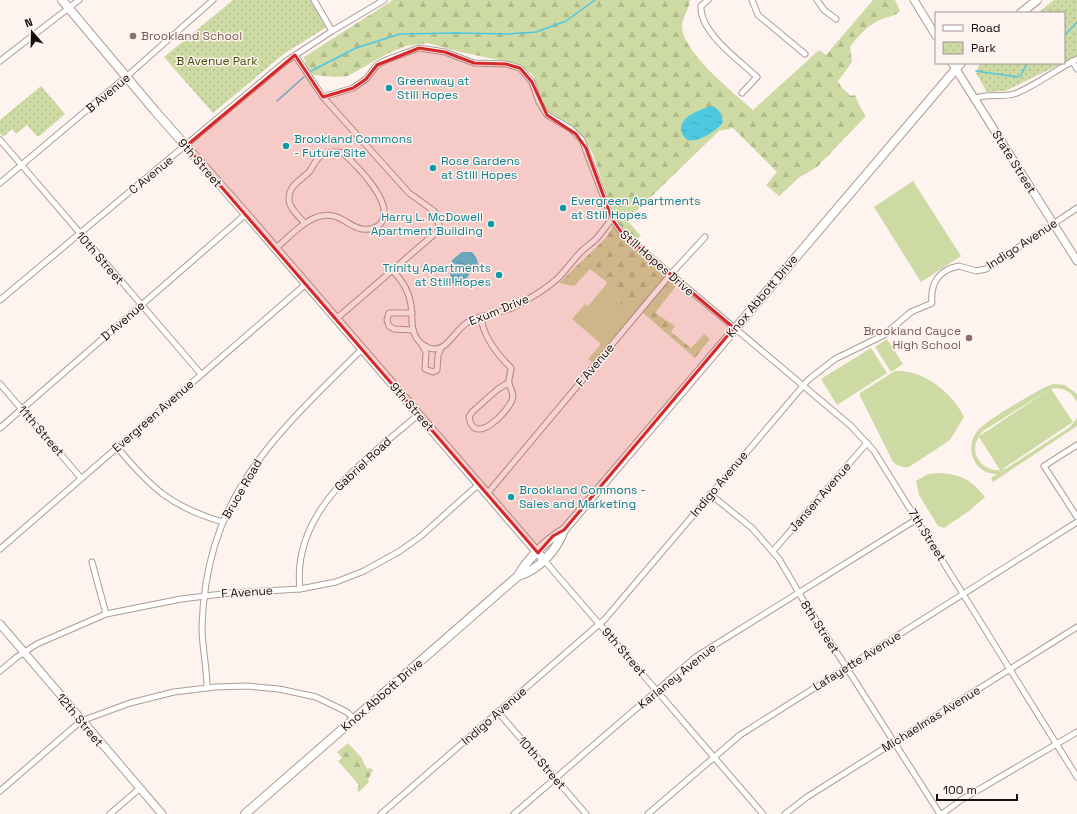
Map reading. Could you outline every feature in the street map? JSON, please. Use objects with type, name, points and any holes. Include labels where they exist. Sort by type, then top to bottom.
[{"type":"main road","name":"9th Street","points":[[62,0],[117,64],[126,78],[246,214],[544,560]]},
{"type":"main road","points":[[914,0],[935,34]]},
{"type":"main road","points":[[1022,12],[1037,0]]},
{"type":"main road","name":"State Street","points":[[956,65],[974,100],[1077,261]]},
{"type":"main road","name":"Knox Abbott Drive","points":[[245,814],[518,576],[523,566],[538,553],[553,536],[564,530],[956,65]]},
{"type":"main road","name":"Knox Abbott Drive","points":[[518,576],[529,573],[544,560],[560,542],[564,530]]},
{"type":"main road","name":"12th Street","points":[[0,624],[81,721],[162,814]]},
{"type":"street","points":[[0,61],[79,0]]},
{"type":"street","name":"B Avenue","points":[[0,183],[126,78],[213,0]]},
{"type":"street","points":[[314,0],[332,31]]},
{"type":"street","name":"C Avenue","points":[[0,300],[295,55],[384,0]]},
{"type":"street","points":[[708,0],[701,6],[701,13],[709,32],[757,77],[742,93]]},
{"type":"street","points":[[752,0],[758,15],[805,54]]},
{"type":"street","points":[[818,0],[824,10],[836,19]]},
{"type":"street","name":"Still Hopes Drive","points":[[323,97],[353,88],[366,79],[377,65],[418,48],[445,52],[474,63],[506,64],[520,68],[532,82],[539,102],[547,115],[571,129],[582,140],[612,219],[622,233],[734,328]]},
{"type":"street","points":[[295,55],[323,97],[409,192],[437,215],[439,230],[336,319]]},
{"type":"street","points":[[974,100],[983,95],[1004,96],[1016,93],[1075,60],[1077,69]]},
{"type":"street","name":"10th Street","points":[[0,140],[141,306],[201,374]]},
{"type":"street","points":[[275,249],[304,224],[317,218],[326,216],[336,217],[361,229],[371,229],[378,226],[383,220],[385,213],[383,201],[378,192],[343,153],[334,151],[324,154],[316,159],[310,171],[294,185],[290,192],[288,198],[291,205],[304,224]]},
{"type":"street","name":"Indigo Avenue","points":[[381,814],[599,624],[802,385],[835,359],[884,335],[912,312],[932,303],[931,289],[937,278],[959,266],[976,270],[986,269],[1077,208]]},
{"type":"street","name":"D Avenue","points":[[0,428],[246,214]]},
{"type":"street","name":"Exum Drive","points":[[441,348],[447,345],[454,338],[460,327],[481,317],[513,307],[536,294],[558,278],[612,219]]},
{"type":"street","name":"F Avenue","points":[[487,494],[670,275],[705,237]]},
{"type":"street","points":[[393,271],[406,288],[412,313],[414,330],[426,352],[425,369],[433,372],[437,370],[438,355],[441,348],[428,347],[422,344]]},
{"type":"street","name":"Evergreen Avenue","points":[[0,548],[306,284]]},
{"type":"street","points":[[412,313],[390,313],[387,320],[389,326],[394,329],[414,330]]},
{"type":"street","points":[[481,317],[482,324],[493,346],[510,368],[508,383],[513,390],[513,399],[507,410],[484,428],[479,429],[473,426],[469,416],[472,412],[498,389],[508,383]]},
{"type":"street","name":"7th Street","points":[[734,328],[802,385],[867,443],[886,469],[1077,777]]},
{"type":"street","name":"Bruce Road","points":[[208,688],[202,639],[210,563],[223,522],[243,483],[272,442],[289,422],[362,350]]},
{"type":"street","name":"11th Street","points":[[0,384],[81,478]]},
{"type":"street","name":"Gabriel Road","points":[[300,589],[300,560],[304,541],[311,525],[331,494],[344,479],[419,414]]},
{"type":"street","name":"Jansen Avenue","points":[[773,551],[867,443]]},
{"type":"street","points":[[1077,445],[1044,466],[1077,517]]},
{"type":"street","points":[[117,446],[146,480],[165,497],[223,522]]},
{"type":"street","name":"F Avenue","points":[[0,671],[24,652],[44,641],[106,614],[181,599],[230,593],[300,589],[336,582],[364,571],[392,557],[421,536],[479,484]]},
{"type":"street","name":"8th Street","points":[[710,494],[752,528],[773,551],[941,814]]},
{"type":"street","name":"Karlaney Avenue","points":[[514,814],[708,649],[917,519]]},
{"type":"street","name":"Lafayette Avenue","points":[[648,814],[740,735],[1077,522]]},
{"type":"street","name":"9th Street","points":[[544,560],[763,814]]},
{"type":"street","points":[[92,562],[106,614]]},
{"type":"street","name":"Michaelmas Avenue","points":[[785,814],[807,797],[1077,627]]},
{"type":"street","points":[[0,791],[81,721],[139,700],[174,692],[208,688],[247,686],[298,692],[338,707],[347,712],[354,719]]},
{"type":"street","name":"10th Street","points":[[498,712],[586,814]]},
{"type":"street","points":[[941,814],[961,800],[1077,732]]},
{"type":"street","points":[[110,814],[139,788]]},
{"type":"highlighted area","points":[[419,48],[445,52],[474,63],[506,64],[520,68],[532,82],[547,115],[576,134],[586,148],[612,219],[622,233],[734,328],[564,530],[553,536],[538,553],[186,146],[295,55],[323,97],[353,88],[366,79],[377,65]]},
{"type":"green space","name":"B Avenue Park","points":[[233,0],[310,0],[327,27],[285,53],[213,113],[164,57]]},
{"type":"green space","points":[[393,0],[690,0],[682,26],[684,36],[690,48],[699,60],[722,83],[753,110],[819,50],[826,55],[873,0],[895,0],[900,11],[871,25],[859,35],[850,47],[852,62],[838,81],[842,88],[851,96],[855,95],[866,116],[817,167],[800,177],[779,196],[766,185],[777,172],[733,128],[719,131],[627,220],[641,236],[637,239],[618,224],[592,152],[584,138],[573,127],[547,111],[532,74],[517,64],[456,51],[428,43],[406,46],[385,55],[348,76],[335,77],[313,75],[306,66],[304,57]]},
{"type":"green space","points":[[1054,0],[1077,0],[1077,56],[1065,62],[1065,12],[1039,12]]},
{"type":"green space","points":[[980,64],[1061,64],[1005,91],[987,92],[976,73]]},
{"type":"green space","points":[[41,86],[65,114],[38,137],[27,125],[16,134],[12,129],[3,137],[0,133],[0,120]]},
{"type":"green space","points":[[913,181],[961,256],[921,282],[874,207]]},
{"type":"green space","points":[[615,223],[679,282],[655,313],[675,326],[671,332],[691,348],[704,334],[710,339],[695,358],[635,306],[628,311],[605,286],[607,282],[590,269],[574,286],[559,283],[606,238]]},
{"type":"green space","points":[[605,286],[628,311],[635,305],[640,311],[595,365],[588,359],[601,344],[572,319],[585,304],[588,306]]},
{"type":"green space","points":[[887,339],[903,364],[891,372],[875,347]]},
{"type":"green space","points":[[871,348],[887,373],[837,405],[821,379]]},
{"type":"green space","points":[[895,371],[906,371],[916,374],[936,384],[953,399],[964,417],[950,440],[909,467],[900,466],[893,462],[860,396],[860,393]]},
{"type":"green space","points":[[1053,384],[1065,385],[1077,394],[1077,402],[1072,395],[1063,389],[1051,389],[1073,422],[1001,470],[1007,468],[1070,427],[1077,418],[1077,426],[993,482],[991,478],[997,474],[986,472],[980,468],[973,457],[971,446],[974,436],[988,422],[1043,388]],"holes":[[[1050,389],[978,437],[983,431]],[[979,437],[1000,470],[988,468],[979,460],[975,449]]]},
{"type":"green space","points":[[941,473],[955,475],[966,479],[971,482],[985,497],[969,511],[944,528],[938,526],[919,495],[916,481],[928,474]]},
{"type":"green space","points":[[348,743],[361,757],[367,769],[370,768],[373,770],[368,780],[369,782],[359,792],[357,789],[359,785],[338,761],[342,758],[337,752]]},
{"type":"water","points":[[712,106],[718,110],[723,122],[707,136],[696,140],[687,140],[682,133],[681,127],[683,122],[687,117]]},
{"type":"water","points":[[462,252],[472,252],[477,259],[479,269],[470,273],[463,285],[457,286],[452,283],[450,274],[452,260]]},
{"type":"waterway","points":[[311,71],[356,48],[400,34],[508,34],[536,32],[566,21],[595,0]]},
{"type":"waterway","points":[[1065,35],[1077,22]]},
{"type":"waterway","points":[[976,71],[1018,77],[1021,75],[1026,64]]},
{"type":"waterway","points":[[277,101],[304,77]]},
{"type":"place","name":"Brookland School","points":[[133,36]]},
{"type":"place","name":"Greenway at Still Hopes","points":[[389,88]]},
{"type":"place","name":"Brookland Commons - Future Site","points":[[286,146]]},
{"type":"place","name":"Rose Gardens at Still Hopes","points":[[433,168]]},
{"type":"place","name":"Evergreen Apartments at Still Hopes","points":[[563,208]]},
{"type":"place","name":"Harry L. McDowell Apartment Building","points":[[491,224]]},
{"type":"place","name":"Trinity Apartments at Still Hopes","points":[[499,275]]},
{"type":"place","name":"Brookland Cayce High School","points":[[969,338]]},
{"type":"place","name":"Brookland Commons - Sales and Marketing","points":[[511,497]]}]
